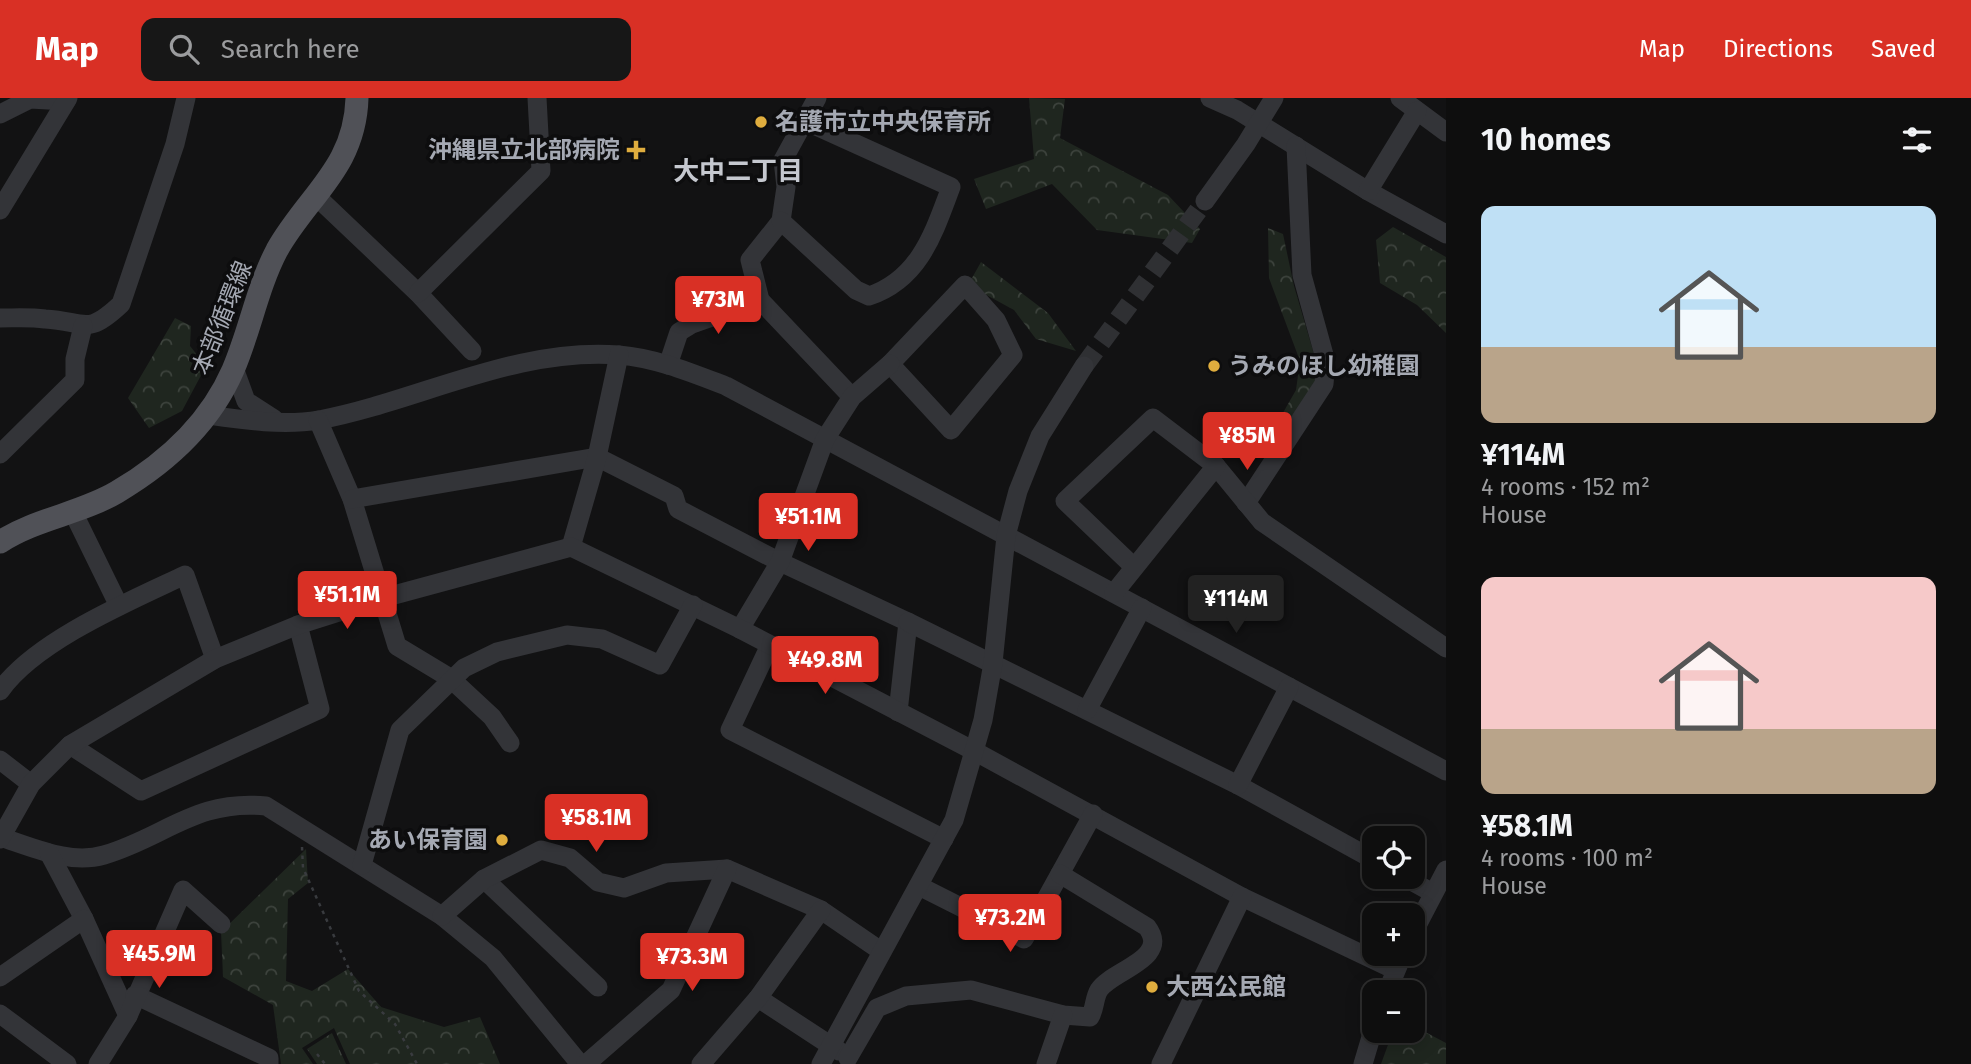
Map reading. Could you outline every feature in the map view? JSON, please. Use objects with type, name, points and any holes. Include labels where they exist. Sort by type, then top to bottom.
[{"type":"main road","name":"本部循環線","points":[[0,542],[46,518],[73,512],[115,493],[150,470],[181,444],[208,415],[234,368],[252,310],[276,252],[293,225],[341,163],[349,144],[358,98]]},
{"type":"street","points":[[0,318],[47,318],[83,326],[102,321],[121,304],[175,144],[186,98]]},
{"type":"street","points":[[418,293],[541,171],[537,98]]},
{"type":"street","points":[[817,98],[783,160],[786,187],[781,221],[750,260],[760,300],[852,397]]},
{"type":"street","points":[[1210,98],[1258,123],[1368,191],[1446,234]]},
{"type":"street","points":[[1205,201],[1275,98]]},
{"type":"street","points":[[0,114],[30,99],[67,99]]},
{"type":"street","points":[[0,211],[67,99]]},
{"type":"street","points":[[1368,191],[1412,104],[1446,132]]},
{"type":"street","points":[[781,221],[856,290],[869,296],[888,290],[929,248],[951,187],[803,120]]},
{"type":"street","points":[[1246,503],[1324,384],[1326,362],[1302,275],[1296,146]]},
{"type":"street","points":[[317,197],[418,293],[472,351]]},
{"type":"street","points":[[740,629],[780,562],[825,439],[852,397],[890,364],[965,285],[996,320],[1013,355],[951,430],[890,364]]},
{"type":"street","points":[[668,365],[679,332],[692,324],[760,300]]},
{"type":"street","points":[[0,454],[75,380],[75,359],[83,326]]},
{"type":"street","points":[[571,547],[597,457],[619,355]]},
{"type":"street","points":[[208,415],[278,421],[318,420],[519,364],[560,356],[619,355],[668,365],[726,386],[1446,771]]},
{"type":"street","points":[[821,1064],[830,1043],[954,820],[976,752],[993,663],[1006,536],[1018,491],[1036,446],[1084,366]]},
{"type":"street","points":[[234,368],[246,401],[278,421]]},
{"type":"street","points":[[1134,567],[1065,501],[1153,418],[1216,466],[1262,522],[1446,648]]},
{"type":"street","points":[[318,420],[352,499],[397,646],[450,678],[492,717],[510,743]]},
{"type":"street","points":[[352,499],[597,457],[674,496],[678,509],[780,562],[993,663],[1238,785],[1362,853]]},
{"type":"street","points":[[1114,593],[1216,466]]},
{"type":"street","points":[[73,512],[119,606]]},
{"type":"street","points":[[580,1064],[493,958],[442,916],[302,826],[265,806],[238,803],[216,807],[102,855],[57,856],[1,838],[31,785],[70,745],[215,659],[298,625],[383,598],[571,547],[771,645],[1093,814],[1242,897],[1362,947]]},
{"type":"street","points":[[0,691],[12,674],[119,606],[186,575],[215,659]]},
{"type":"street","points":[[362,865],[400,730],[450,678],[497,652],[567,635],[602,639],[660,665],[693,605]]},
{"type":"street","points":[[1087,710],[1142,608]]},
{"type":"street","points":[[898,712],[908,622]]},
{"type":"street","points":[[70,745],[141,792],[320,709],[298,625]]},
{"type":"street","points":[[771,645],[730,730],[944,839]]},
{"type":"street","points":[[1238,785],[1289,687]]},
{"type":"street","points":[[0,760],[31,785]]},
{"type":"street","points":[[919,887],[1024,939],[1093,814]]},
{"type":"street","points":[[442,916],[484,879],[541,850],[570,858],[598,882],[624,888],[666,873],[727,869],[821,910],[881,951]]},
{"type":"street","points":[[48,853],[84,919],[128,1016]]},
{"type":"street","points":[[586,1064],[671,990],[727,869]]},
{"type":"street","points":[[1425,908],[1446,870]]},
{"type":"street","points":[[758,998],[830,1043],[852,1061],[877,1009],[906,996],[971,990],[1063,1014],[1090,1017],[1097,992],[1108,980],[1147,956],[1153,944],[1152,935],[1147,927],[1060,874]]},
{"type":"street","points":[[484,879],[598,987]]},
{"type":"street","points":[[1425,888],[1433,892]]},
{"type":"street","points":[[106,1062],[183,890],[221,924]]},
{"type":"street","points":[[1161,1064],[1242,897]]},
{"type":"street","points":[[701,1064],[758,998],[821,910]]},
{"type":"street","points":[[0,978],[84,919]]},
{"type":"street","points":[[135,995],[269,1058],[269,1064]]},
{"type":"street","points":[[0,1014],[42,1056],[67,1064]]},
{"type":"street","points":[[1046,1064],[1063,1014]]},
{"type":"street","points":[[1363,1064],[1369,1043]]},
{"type":"path","points":[[302,826],[303,868],[359,991],[395,1024],[417,1064]]},
{"type":"path","points":[[317,1054],[325,1064]]},
{"type":"green space","points":[[1029,98],[1065,99],[1060,138],[1168,195],[1200,229],[1192,243],[1097,230],[1052,184],[986,209],[974,179],[1034,159]]},
{"type":"green space","points":[[1393,227],[1446,257],[1446,333],[1417,305],[1380,283],[1376,240]]},
{"type":"green space","points":[[1268,228],[1283,234],[1294,286],[1316,361],[1316,388],[1293,426],[1280,418],[1296,390],[1300,361],[1269,278]]},
{"type":"green space","points":[[981,262],[1048,313],[1076,351],[1036,339],[1014,310],[968,285]]},
{"type":"green space","points":[[175,318],[191,326],[190,346],[206,366],[182,411],[149,428],[128,398]]},
{"type":"green space","points":[[306,849],[308,883],[288,899],[286,981],[312,991],[348,969],[381,1007],[444,1027],[480,1017],[500,1064],[350,1064],[334,1028],[302,1048],[313,1064],[281,1064],[273,1005],[223,977],[221,932]]},
{"type":"green space","points":[[1425,1032],[1446,1043],[1446,1064],[1381,1064],[1389,1043],[1425,1043]]},
{"type":"green space","points":[[332,1033],[346,1064],[317,1064],[307,1049]]},
{"type":"tunnel","points":[[1084,366],[1205,201]]},
{"type":"place","name":"名護市立中央保育所","points":[[761,122]]},
{"type":"place","name":"沖縄県立北部病院","points":[[636,150]]},
{"type":"place","name":"うみのほし幼稚園","points":[[1214,366]]},
{"type":"place","name":"あい保育園","points":[[502,840]]},
{"type":"place","name":"大西公民館","points":[[1152,987]]},
{"type":"district","name":"大中二丁目","points":[[738,171]]}]
